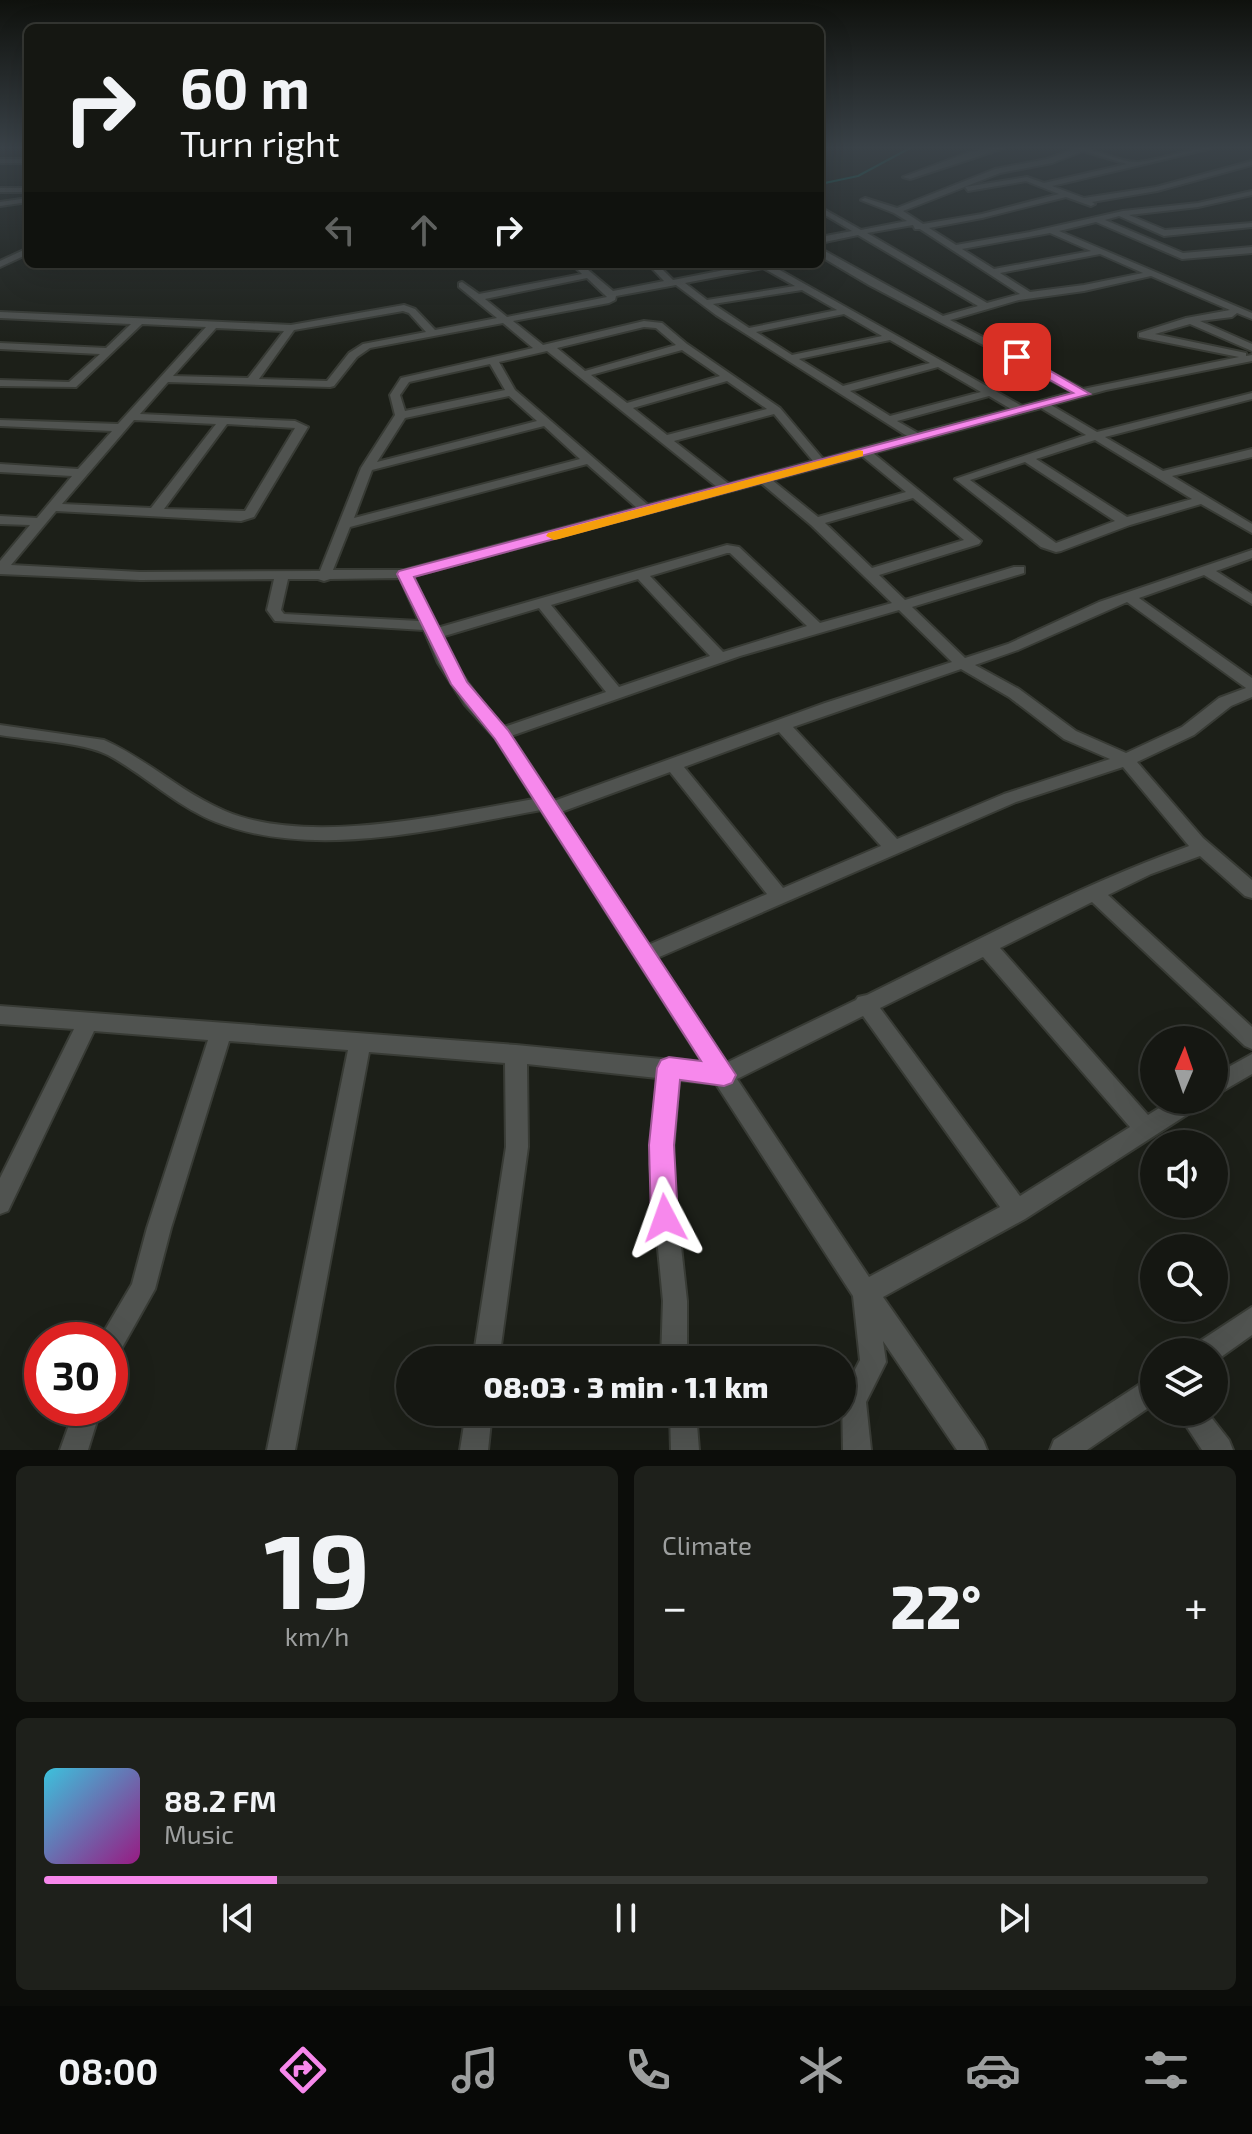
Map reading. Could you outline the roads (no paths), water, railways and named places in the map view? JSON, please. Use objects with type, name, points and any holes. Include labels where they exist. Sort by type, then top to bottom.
[{"type":"street","points":[[830,216],[983,305]]},
{"type":"street","points":[[903,216],[1028,295]]},
{"type":"street","points":[[824,239],[983,216]]},
{"type":"street","points":[[953,248],[1110,216]]},
{"type":"street","points":[[1120,216],[1164,233],[1252,225]]},
{"type":"street","points":[[1097,219],[1182,256],[1251,251]]},
{"type":"street","points":[[1050,230],[1252,316]]},
{"type":"street","points":[[993,272],[1099,252]]},
{"type":"street","points":[[0,264],[24,253]]},
{"type":"street","points":[[824,254],[1084,394]]},
{"type":"street","points":[[164,379],[330,384],[361,349],[613,297],[581,268]]},
{"type":"street","points":[[657,268],[748,331],[917,438]]},
{"type":"street","points":[[611,294],[743,268]]},
{"type":"street","points":[[770,268],[1021,410]]},
{"type":"street","points":[[943,319],[983,305],[1028,295],[1149,274]]},
{"type":"street","points":[[476,298],[589,275]]},
{"type":"street","points":[[462,285],[507,321],[585,374],[725,487]]},
{"type":"street","points":[[709,302],[805,287]]},
{"type":"street","points":[[0,315],[291,328],[404,308],[412,311],[433,334]]},
{"type":"street","points":[[1235,309],[1232,314],[1189,320],[1143,335],[1252,357]]},
{"type":"street","points":[[748,331],[845,311]]},
{"type":"street","points":[[0,383],[72,385],[141,320]]},
{"type":"street","points":[[1189,320],[1252,348]]},
{"type":"street","points":[[0,570],[81,473],[214,324]]},
{"type":"street","points":[[401,415],[395,395],[397,387],[405,380],[648,324],[659,325],[683,346],[776,410],[820,462]]},
{"type":"street","points":[[251,382],[291,328]]},
{"type":"street","points":[[790,358],[890,337]]},
{"type":"street","points":[[0,346],[109,351]]},
{"type":"street","points":[[585,374],[683,346]]},
{"type":"street","points":[[0,570],[140,576],[405,574],[1132,381],[1252,357]]},
{"type":"street","points":[[493,360],[511,392],[646,510]]},
{"type":"street","points":[[842,390],[937,364]]},
{"type":"street","points":[[626,407],[730,377]]},
{"type":"street","points":[[324,577],[367,468],[401,415],[511,392]]},
{"type":"street","points":[[887,420],[988,393]]},
{"type":"street","points":[[1201,500],[1052,547],[961,479],[1130,425],[1252,396]]},
{"type":"street","points":[[1044,405],[1251,527]]},
{"type":"street","points":[[667,439],[776,410]]},
{"type":"street","points":[[53,507],[241,517],[256,509],[302,427],[295,424],[133,417]]},
{"type":"street","points":[[155,512],[224,421]]},
{"type":"street","points":[[367,468],[547,422]]},
{"type":"street","points":[[0,423],[121,428]]},
{"type":"street","points":[[865,452],[974,541],[871,573]]},
{"type":"street","points":[[1161,475],[1252,453]]},
{"type":"street","points":[[1028,459],[1125,522]]},
{"type":"street","points":[[343,525],[589,460]]},
{"type":"street","points":[[0,468],[81,473]]},
{"type":"street","points":[[762,477],[871,573],[964,665],[1014,693],[1070,735],[1126,760],[1203,848],[1248,882]]},
{"type":"street","points":[[816,522],[916,493]]},
{"type":"street","points":[[0,520],[40,522]]},
{"type":"street","points":[[282,576],[274,610],[280,618],[432,630],[543,604],[730,549],[817,628]]},
{"type":"street","points":[[0,730],[98,744],[209,811],[234,822],[302,834],[415,825],[549,806],[674,766],[885,688],[964,665],[1047,633],[1104,605],[1252,554]]},
{"type":"street","points":[[501,734],[720,658],[1019,570]]},
{"type":"street","points":[[1206,570],[1252,600]]},
{"type":"street","points":[[405,574],[446,663],[471,701],[501,734],[865,1293],[973,1450]]},
{"type":"street","points":[[641,574],[720,658]]},
{"type":"street","points":[[1129,597],[1252,685]]},
{"type":"street","points":[[543,604],[617,695]]},
{"type":"street","points":[[645,955],[1010,798],[1126,760],[1188,731],[1225,702],[1252,691]]},
{"type":"street","points":[[782,725],[893,847]]},
{"type":"street","points":[[674,766],[779,896]]},
{"type":"street","points":[[0,1015],[516,1054],[724,1075],[1094,893],[1145,869],[1203,848]]},
{"type":"street","points":[[1094,893],[1252,1040]]},
{"type":"street","points":[[985,945],[1145,1128]]},
{"type":"street","points":[[865,1003],[1017,1211]]},
{"type":"street","points":[[0,1203],[88,1022]]},
{"type":"street","points":[[123,1322],[143,1289],[159,1228],[221,1033]]},
{"type":"street","points":[[281,1450],[360,1043]]},
{"type":"street","points":[[488,1346],[517,1147],[516,1054]]},
{"type":"street","points":[[1228,1078],[1252,1063]]},
{"type":"street","points":[[669,1068],[662,1178],[675,1301],[674,1346]]},
{"type":"street","points":[[865,1293],[1017,1211],[1168,1114]]},
{"type":"street","points":[[857,1450],[853,1400],[873,1362],[865,1293]]},
{"type":"street","points":[[1226,1338],[1252,1320]]},
{"type":"street","points":[[1064,1450],[1140,1398]]},
{"type":"street","points":[[74,1450],[82,1426]]},
{"type":"street","points":[[474,1450],[477,1426]]},
{"type":"street","points":[[684,1426],[685,1450]]},
{"type":"street","points":[[1201,1426],[1219,1450]]},
{"type":"waterway","points":[[242,269],[262,268]]}]
